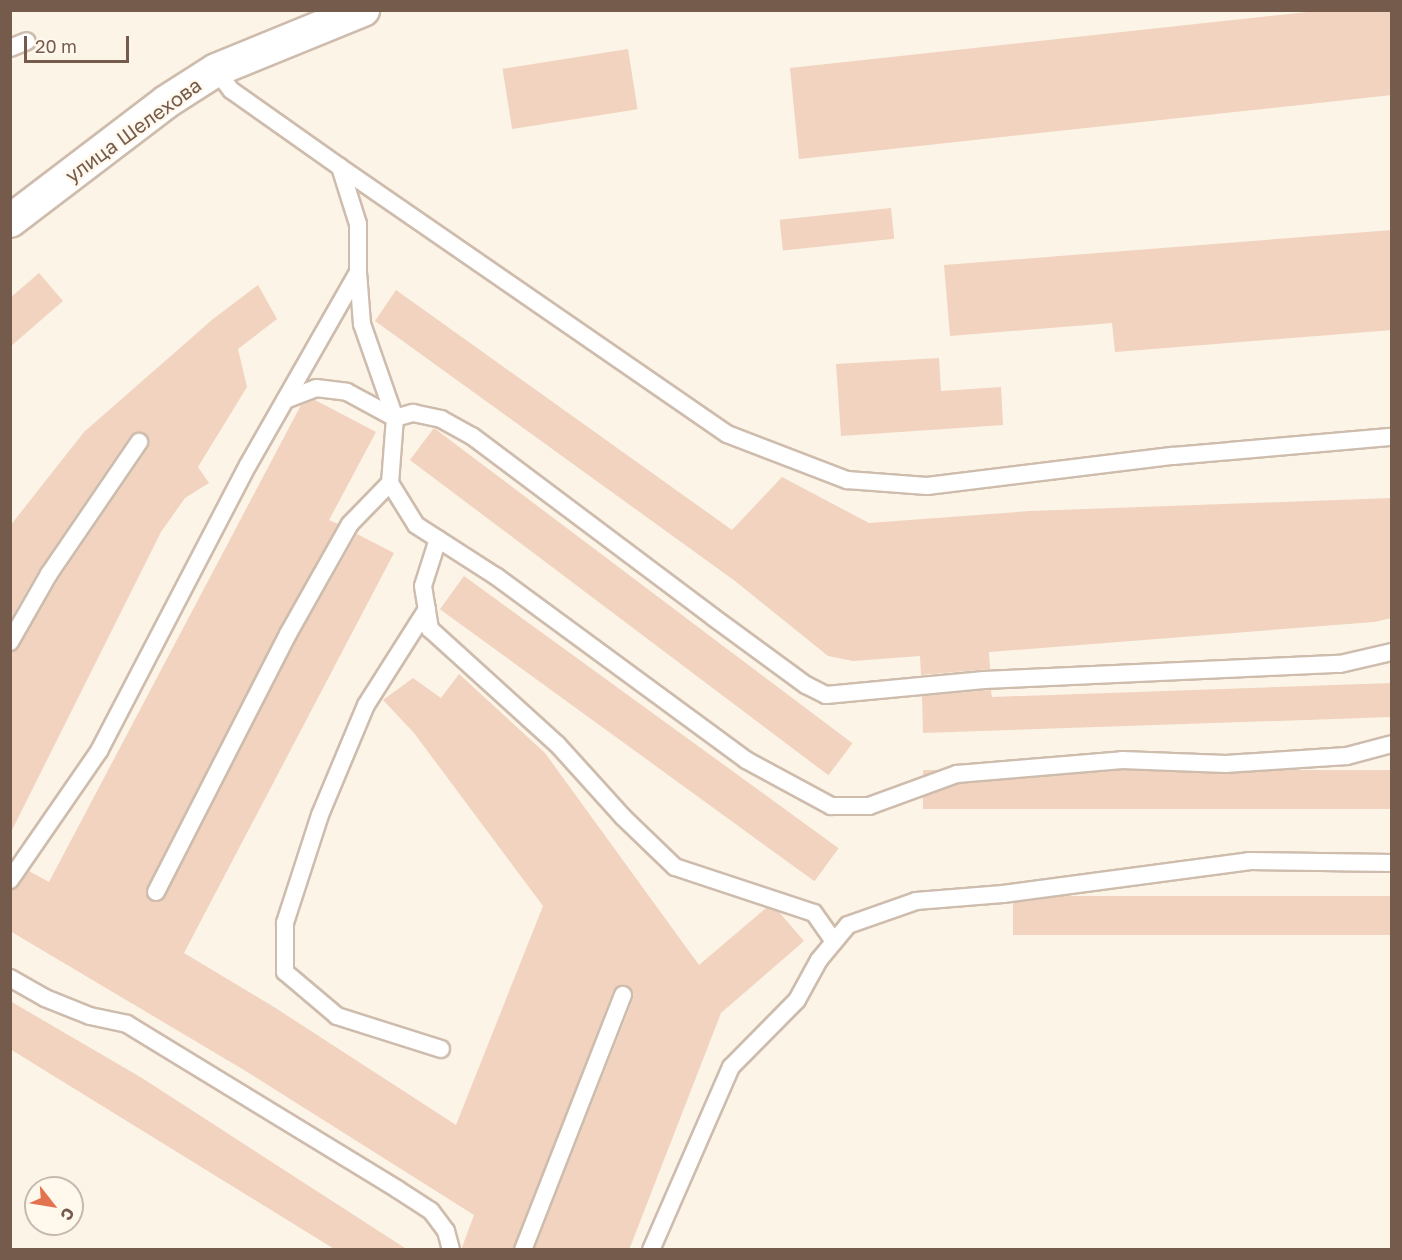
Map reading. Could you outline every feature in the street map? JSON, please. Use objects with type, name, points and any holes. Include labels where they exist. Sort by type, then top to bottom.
[{"type":"street","name":"улица Шелехова","points":[[10,221],[165,102],[216,70],[363,10]]},
{"type":"lane","points":[[10,48],[27,41]]},
{"type":"lane","points":[[216,70],[231,90],[726,434],[848,480],[927,486],[1173,456],[1392,437]]},
{"type":"lane","points":[[340,167],[358,224],[358,272],[362,324],[394,418],[390,483],[416,525],[496,577],[746,760],[831,806],[869,806],[957,774],[1122,760],[1226,764],[1347,756],[1392,744]]},
{"type":"lane","points":[[10,880],[99,751],[231,497],[358,272]]},
{"type":"lane","points":[[285,399],[316,388],[347,392],[394,418],[413,413],[441,419],[472,436],[732,631],[806,685],[826,695],[984,680],[1340,664],[1392,652]]},
{"type":"lane","points":[[10,642],[49,574],[139,442]]},
{"type":"lane","points":[[156,892],[288,634],[350,524],[390,483]]},
{"type":"lane","points":[[438,539],[423,586],[430,629],[557,744],[623,816],[675,867],[814,913],[834,942]]},
{"type":"lane","points":[[427,609],[366,705],[320,815],[285,923],[285,972],[337,1016],[441,1049]]},
{"type":"lane","points":[[651,1250],[731,1066],[797,1000],[819,960],[848,925],[916,901],[1003,894],[1249,861],[1392,863]]},
{"type":"lane","points":[[10,978],[45,998],[90,1016],[127,1024],[396,1189],[431,1211],[446,1231],[451,1250]]},
{"type":"lane","points":[[523,1250],[623,995]]},
{"type":"building","points":[[1326,10],[1392,10],[1392,95],[799,159],[790,68]]},
{"type":"building","points":[[628,49],[638,109],[512,129],[503,69]]},
{"type":"building","points":[[891,208],[894,239],[783,251],[780,220]]},
{"type":"building","points":[[1392,230],[1392,330],[1115,352],[1112,323],[950,336],[944,265]]},
{"type":"building","points":[[39,273],[63,301],[10,347],[10,298]]},
{"type":"building","points":[[258,285],[277,319],[238,349],[247,387],[198,467],[209,483],[185,498],[161,532],[10,834],[10,652],[19,647],[58,580],[148,448],[148,437],[139,432],[130,436],[40,568],[10,620],[10,526],[84,432],[213,319]]},
{"type":"building","points":[[396,290],[732,530],[782,477],[869,523],[1030,511],[1392,498],[1392,618],[1374,622],[989,652],[990,669],[921,675],[920,656],[853,661],[828,656],[735,581],[375,321]]},
{"type":"building","points":[[939,358],[941,391],[1001,387],[1003,425],[841,436],[836,364]]},
{"type":"building","points":[[315,400],[376,432],[329,520],[338,524],[279,629],[147,887],[147,897],[156,902],[165,897],[297,639],[357,534],[394,553],[184,953],[274,1007],[456,1125],[543,906],[414,733],[383,700],[413,678],[441,698],[459,674],[545,753],[699,965],[766,908],[779,912],[804,941],[721,1013],[629,1250],[534,1250],[633,999],[633,993],[627,986],[621,985],[613,991],[513,1250],[461,1250],[474,1215],[244,1070],[10,931],[10,890],[18,886],[29,871],[49,882],[301,405]]},
{"type":"building","points":[[434,428],[852,743],[828,775],[410,460]]},
{"type":"building","points":[[464,576],[839,848],[814,881],[440,609]]},
{"type":"building","points":[[1392,683],[1392,717],[923,733],[922,696],[991,690],[992,697]]},
{"type":"building","points":[[923,770],[1392,770],[1392,809],[923,809]]},
{"type":"building","points":[[1013,896],[1392,896],[1392,935],[1013,935]]},
{"type":"building","points":[[10,1001],[142,1078],[408,1250],[336,1250],[10,1049]]}]
